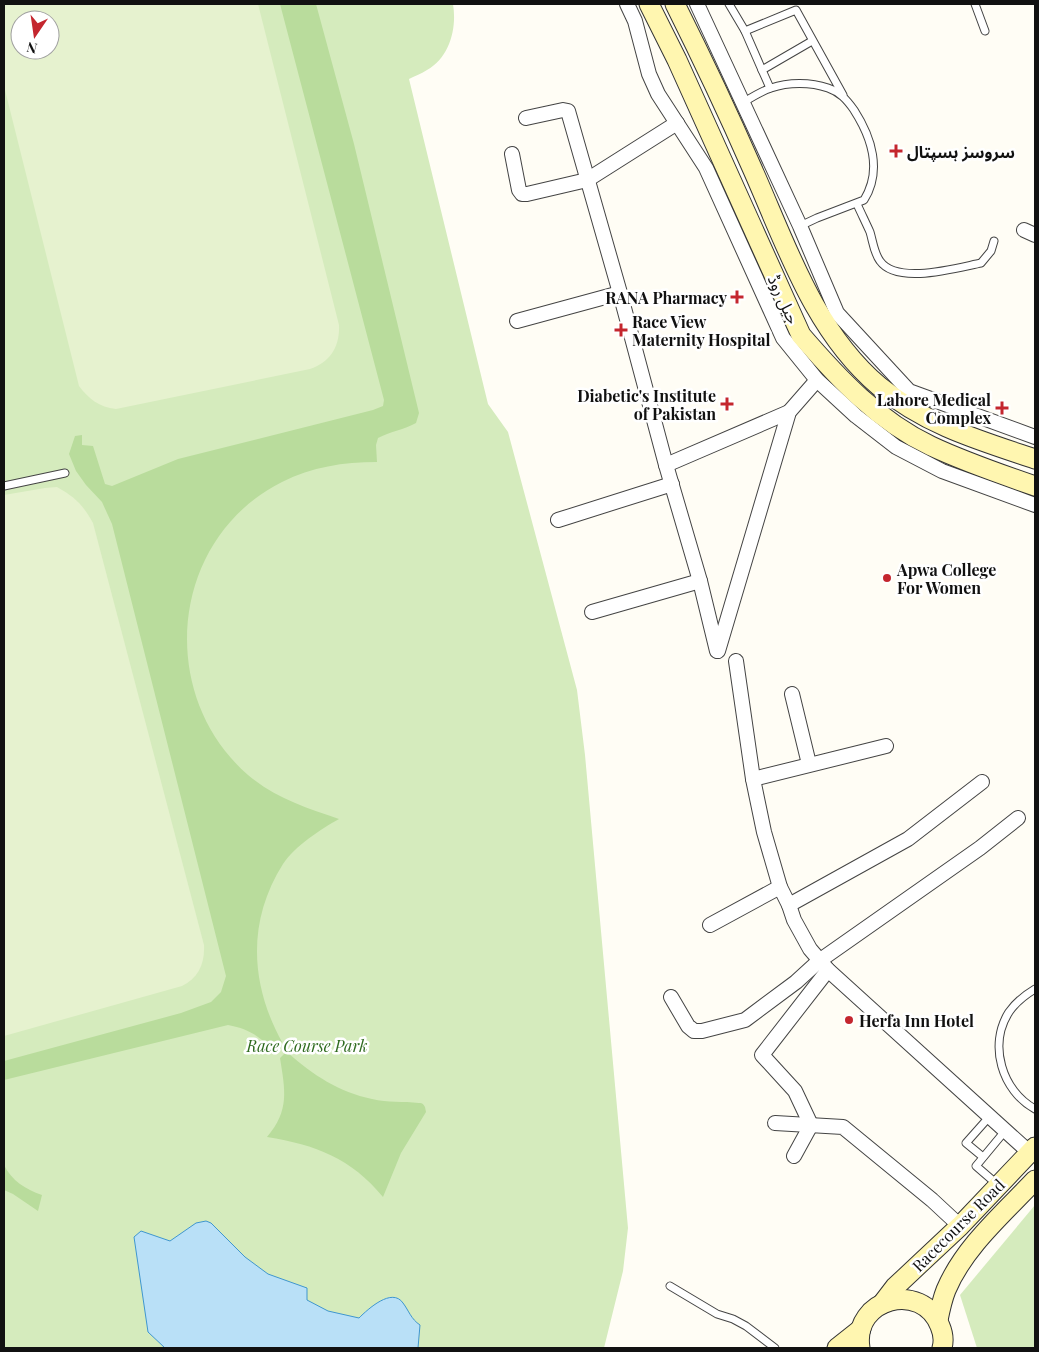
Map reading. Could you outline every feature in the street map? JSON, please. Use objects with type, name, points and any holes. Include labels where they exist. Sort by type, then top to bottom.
[{"type":"main road","name":"جیل روڈ","points":[[649,4],[677,60],[801,335],[831,370],[872,408],[899,427],[929,446],[959,459],[1035,486]]},
{"type":"main road","name":"جیل روڈ","points":[[675,4],[753,169],[792,264],[824,321],[843,348],[879,386],[914,412],[963,436],[1035,459]]},
{"type":"main road","name":"Racecourse Road","points":[[861,1329],[865,1318],[872,1310],[882,1304],[895,1287],[960,1226],[1033,1150]]},
{"type":"main road","name":"Racecourse Road","points":[[938,1320],[942,1300],[957,1269],[978,1241],[1035,1180]]},
{"type":"main road","points":[[882,1304],[894,1300],[907,1299],[919,1303],[930,1310],[938,1320],[942,1332],[943,1347]]},
{"type":"main road","points":[[837,1348],[861,1329]]},
{"type":"main road","points":[[860,1348],[861,1329]]},
{"type":"street","points":[[627,4],[635,20],[649,74],[658,94],[706,168],[783,338],[817,380],[856,416],[896,447],[942,471],[1035,505]]},
{"type":"street","points":[[697,4],[744,102],[837,313],[909,391],[1035,437]]},
{"type":"street","points":[[526,118],[562,110],[568,111],[718,651],[789,412],[817,380]]},
{"type":"street","points":[[512,154],[519,190],[522,194],[527,194],[587,180],[680,129],[705,124]]},
{"type":"street","points":[[516,321],[620,293]]},
{"type":"street","points":[[666,465],[789,412]]},
{"type":"street","points":[[558,520],[672,484]]},
{"type":"street","points":[[592,612],[700,581]]},
{"type":"street","points":[[736,661],[753,778],[764,832],[780,887],[802,937],[823,965],[990,1116],[1033,1150]]},
{"type":"street","points":[[792,694],[809,764]]},
{"type":"street","points":[[753,778],[886,746]]},
{"type":"street","points":[[789,905],[908,839],[982,782]]},
{"type":"street","points":[[671,997],[688,1026],[694,1031],[702,1031],[746,1020],[796,982],[823,965],[1018,818]]},
{"type":"street","points":[[710,926],[780,887]]},
{"type":"street","points":[[811,1125],[795,1091],[762,1055],[823,965]]},
{"type":"street","points":[[775,1123],[843,1127],[932,1200],[960,1226]]},
{"type":"street","points":[[794,1156],[811,1125]]},
{"type":"lane","points":[[729,4],[745,31],[770,88]]},
{"type":"lane","points":[[975,4],[985,31]]},
{"type":"lane","points":[[745,31],[796,10],[867,134],[874,156],[873,183],[864,200],[800,226]]},
{"type":"lane","points":[[762,70],[812,40]]},
{"type":"lane","points":[[744,102],[770,88],[798,84],[813,85],[832,90],[845,98]]},
{"type":"lane","points":[[857,204],[881,263],[892,271],[903,274],[918,274],[981,263],[991,251],[994,241]]},
{"type":"lane","points":[[4,486],[65,473]]},
{"type":"lane","points":[[1035,989],[1023,996],[1009,1013],[1000,1033],[999,1055],[1004,1076],[1016,1095],[1035,1110]]},
{"type":"lane","points":[[983,1157],[966,1144],[990,1116]]},
{"type":"lane","points":[[999,1186],[976,1166],[1006,1130]]},
{"type":"lane","points":[[670,1286],[717,1314],[746,1326],[775,1348]]},
{"type":"green space","name":"Race Course Park","points":[[4,4],[453,4],[453,32],[446,50],[435,64],[409,79],[488,404],[508,432],[577,690],[585,755],[628,1228],[623,1271],[604,1348],[4,1348]]},
{"type":"green space","points":[[4,4],[258,4],[339,325],[336,347],[328,358],[310,369],[116,409],[99,404],[79,386],[4,86]]},
{"type":"green space","points":[[280,4],[316,4],[354,144],[419,413],[416,423],[378,438],[376,445],[377,462],[340,464],[316,469],[282,482],[245,507],[216,540],[198,578],[188,619],[188,661],[198,703],[218,741],[248,775],[258,783],[280,796],[339,819],[309,838],[288,857],[271,886],[263,908],[258,930],[257,953],[259,975],[271,1020],[282,1042],[279,1048],[272,1049],[252,1033],[242,1028],[228,1025],[4,1080],[4,1061],[181,1013],[211,1002],[221,992],[226,976],[112,524],[102,502],[76,471],[69,454],[75,436],[82,435],[82,445],[93,446],[105,484],[112,486],[178,459],[383,406],[384,400]]},
{"type":"green space","points":[[57,487],[78,502],[93,523],[204,945],[204,952],[202,964],[196,975],[182,986],[4,1036],[4,495]]},
{"type":"green space","points":[[285,1053],[288,1053],[327,1082],[348,1092],[378,1100],[422,1103],[424,1105],[426,1112],[401,1153],[383,1197],[358,1172],[331,1155],[301,1144],[267,1137],[283,1109],[284,1090],[280,1058]]},
{"type":"green space","points":[[4,1165],[11,1176],[20,1184],[42,1195],[38,1211],[4,1190]]},
{"type":"green space","points":[[1035,1205],[1035,1348],[977,1348],[960,1295]]},
{"type":"water","points":[[206,1221],[211,1223],[245,1257],[268,1274],[307,1288],[307,1300],[328,1311],[359,1318],[380,1301],[393,1297],[398,1299],[420,1325],[418,1348],[165,1348],[148,1332],[134,1237],[141,1231],[170,1241],[196,1223]]},
{"type":"place","name":"سروسز ہسپتال","points":[[896,151]]},
{"type":"place","name":"RANA Pharmacy","points":[[737,297]]},
{"type":"place","name":"Race View Maternity Hospital","points":[[621,330]]},
{"type":"place","name":"Diabetic's Institute of Pakistan","points":[[727,404]]},
{"type":"place","name":"Lahore Medical Complex","points":[[1002,408]]},
{"type":"place","name":"Apwa College For Women","points":[[887,578]]},
{"type":"place","name":"Herfa Inn Hotel","points":[[849,1020]]}]
